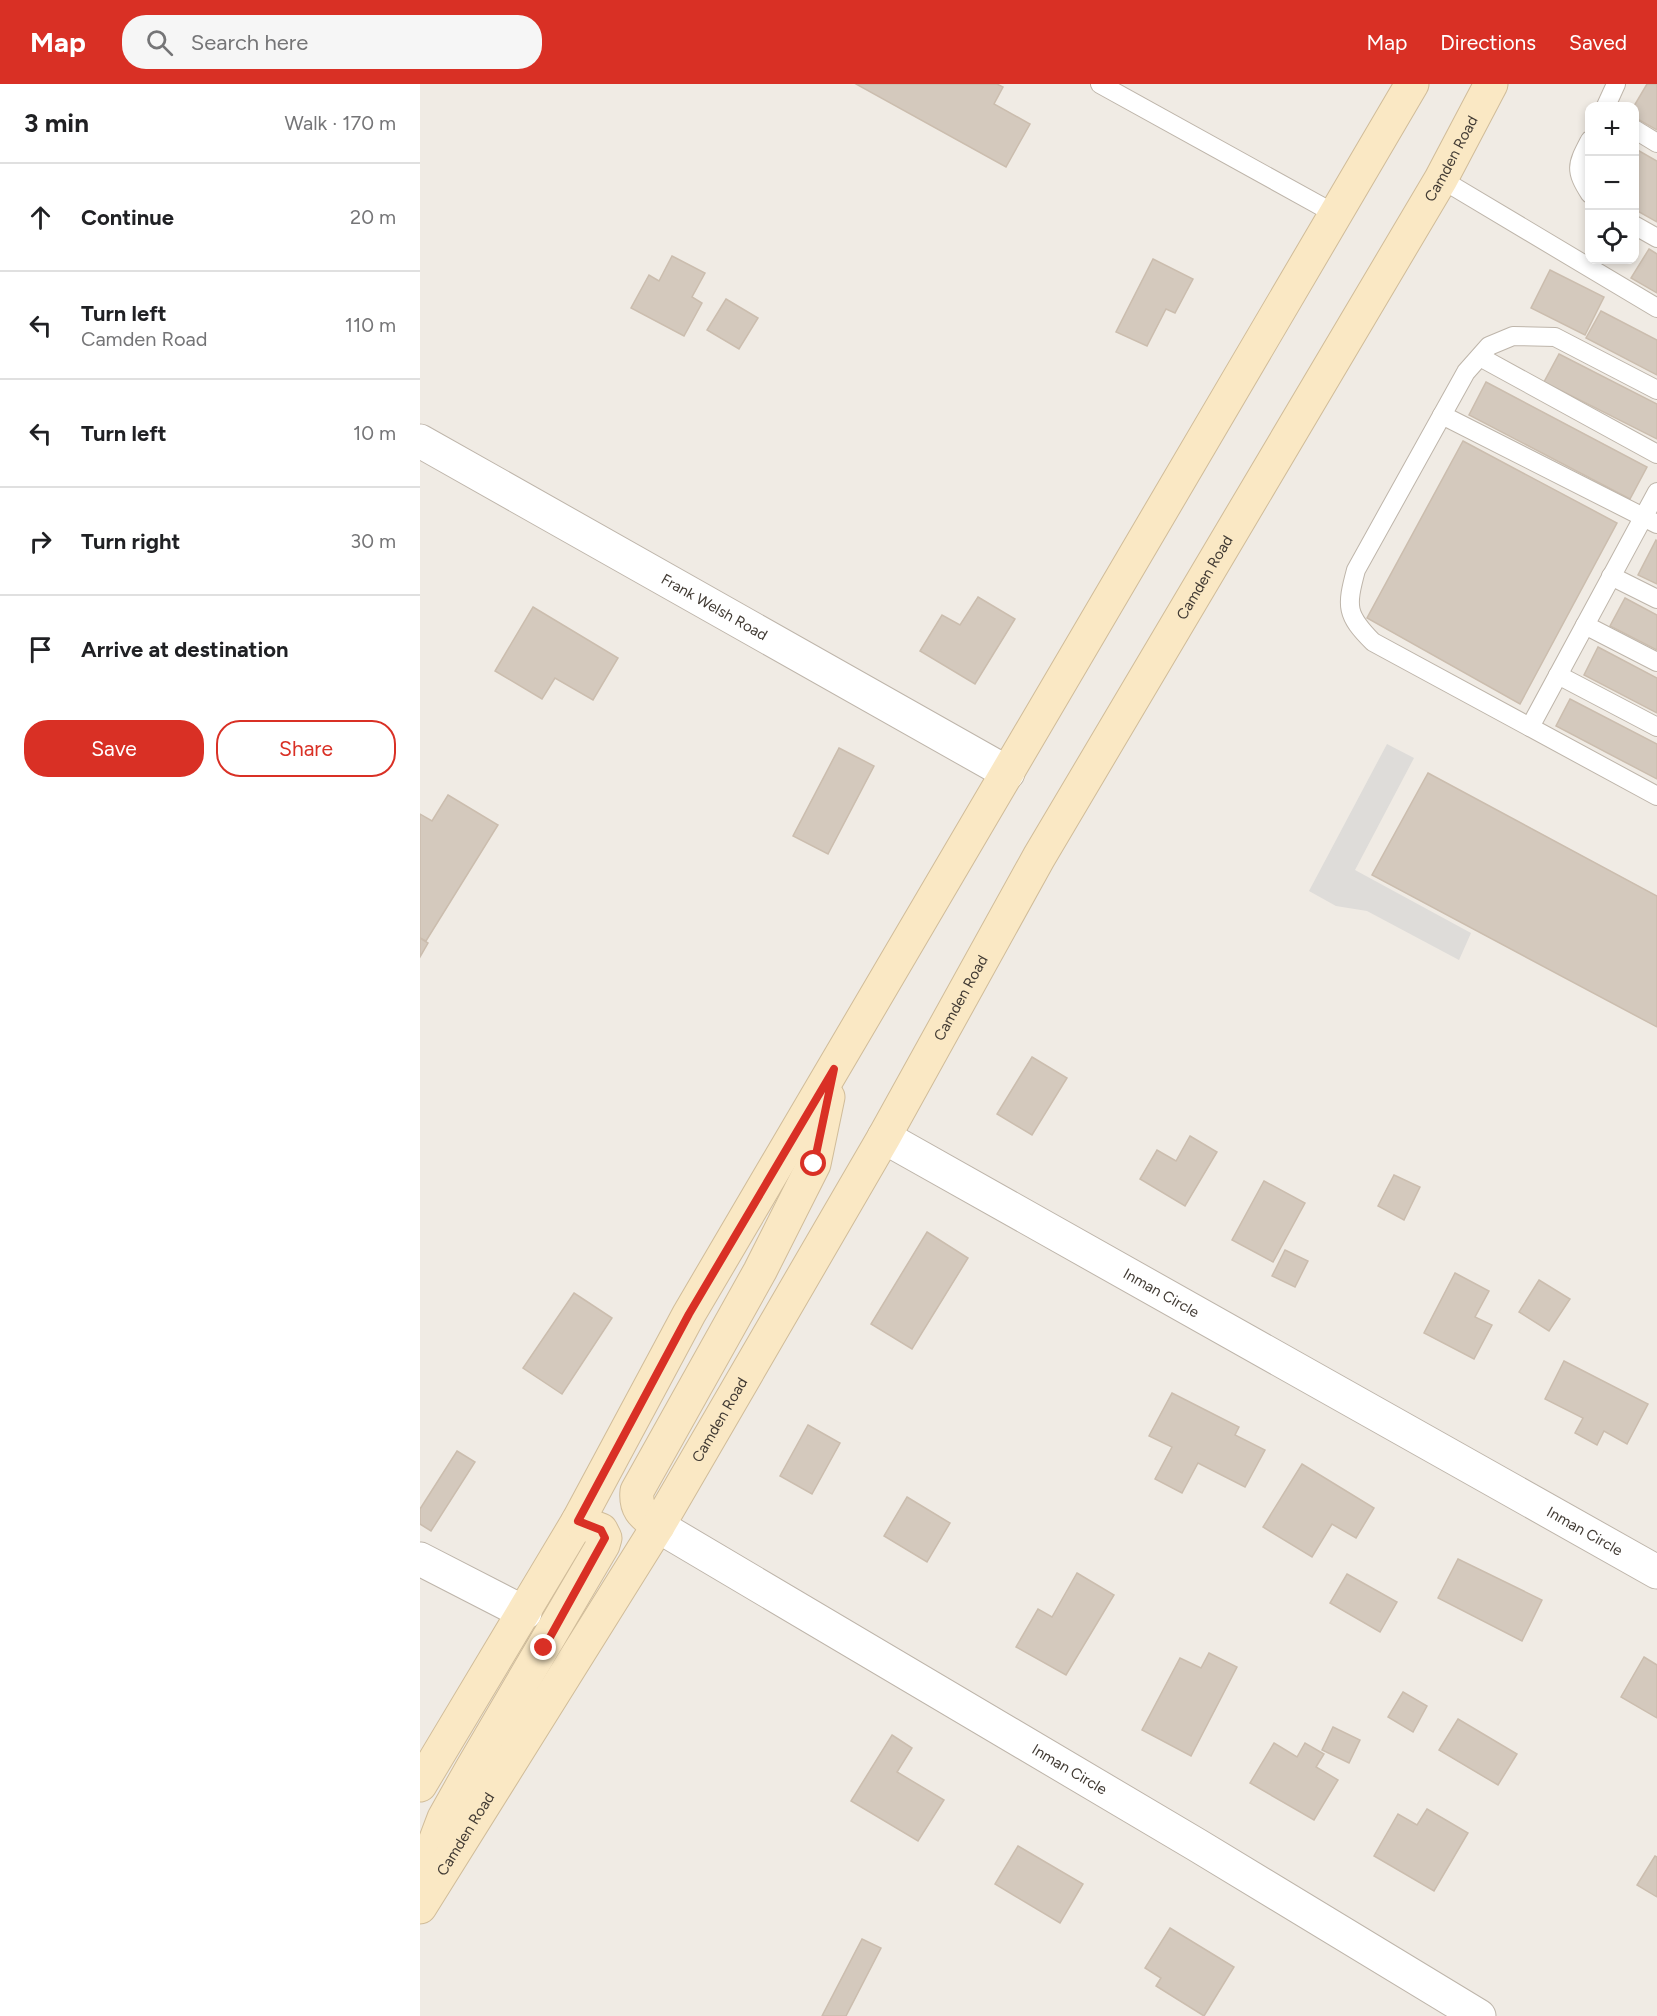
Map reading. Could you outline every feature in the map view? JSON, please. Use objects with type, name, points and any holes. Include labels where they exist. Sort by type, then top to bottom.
[{"type":"main road","points":[[420,1785],[578,1521],[689,1314],[1412,84]]},
{"type":"main road","name":"Camden Road","points":[[420,1907],[658,1526],[884,1137],[1039,856],[1442,178],[1491,84]]},
{"type":"main road","points":[[658,1526],[638,1510],[637,1491],[760,1271],[814,1164],[834,1069]]},
{"type":"main road","points":[[420,1880],[444,1818],[603,1545],[605,1538],[601,1530],[578,1521]]},
{"type":"street","name":"Frank Welsh Road","points":[[420,441],[1008,773]]},
{"type":"street","name":"Inman Circle","points":[[884,1137],[1657,1572]]},
{"type":"street","name":"Inman Circle","points":[[658,1526],[1197,1845],[1479,2016]]},
{"type":"street","points":[[420,1559],[525,1613]]},
{"type":"lane","points":[[1100,84],[1134,92],[1337,215]]},
{"type":"lane","points":[[1608,102],[1616,84]]},
{"type":"lane","points":[[1639,132],[1657,143]]},
{"type":"lane","points":[[1585,150],[1578,164],[1579,177],[1585,186]]},
{"type":"lane","points":[[1442,178],[1657,308]]},
{"type":"lane","points":[[1639,227],[1657,238]]},
{"type":"lane","points":[[1657,390],[1555,337],[1513,336],[1489,346],[1466,372],[1356,570],[1348,599],[1355,624],[1373,642],[1657,796]]},
{"type":"lane","points":[[1480,357],[1657,454]]},
{"type":"lane","points":[[1442,416],[1650,521]]},
{"type":"lane","points":[[1530,727],[1611,576],[1650,521],[1657,492]]},
{"type":"lane","points":[[1611,576],[1657,599]]},
{"type":"lane","points":[[1585,625],[1657,662]]},
{"type":"lane","points":[[1558,675],[1657,727]]},
{"type":"shaded area","points":[[1387,744],[1414,758],[1355,870],[1471,933],[1459,960],[1367,911],[1336,906],[1309,891]]},
{"type":"building","points":[[856,84],[997,84],[1003,87],[994,104],[1030,124],[1006,167]]},
{"type":"building","points":[[1647,84],[1657,84],[1657,130],[1639,120],[1639,102],[1636,102]]},
{"type":"building","points":[[1639,151],[1657,161],[1657,222],[1639,212]]},
{"type":"building","points":[[1649,249],[1657,254],[1657,293],[1631,278]]},
{"type":"building","points":[[672,256],[705,273],[692,297],[702,303],[684,336],[631,308],[649,275],[659,281]]},
{"type":"building","points":[[1153,259],[1193,279],[1175,313],[1166,309],[1147,346],[1116,332]]},
{"type":"building","points":[[1550,270],[1604,297],[1585,335],[1531,308]]},
{"type":"building","points":[[726,299],[758,318],[739,349],[707,330]]},
{"type":"building","points":[[1601,311],[1657,340],[1657,375],[1586,338]]},
{"type":"building","points":[[1559,354],[1657,404],[1657,439],[1544,382]]},
{"type":"building","points":[[1486,382],[1647,467],[1630,499],[1469,415]]},
{"type":"building","points":[[1463,441],[1617,523],[1520,704],[1367,618]]},
{"type":"building","points":[[1657,541],[1657,584],[1638,575]]},
{"type":"building","points":[[978,597],[1015,619],[975,684],[920,651],[942,615],[960,625]]},
{"type":"building","points":[[1625,598],[1657,615],[1657,650],[1610,626]]},
{"type":"building","points":[[533,607],[618,658],[593,700],[555,678],[542,699],[495,671]]},
{"type":"building","points":[[1598,647],[1657,678],[1657,713],[1584,675]]},
{"type":"building","points":[[1570,699],[1657,744],[1657,779],[1556,726]]},
{"type":"building","points":[[839,748],[874,766],[828,854],[793,836]]},
{"type":"building","points":[[1428,773],[1657,896],[1657,1027],[1372,875]]},
{"type":"building","points":[[448,795],[498,825],[426,941],[420,938],[420,814],[432,821]]},
{"type":"building","points":[[420,938],[428,943],[420,957]]},
{"type":"building","points":[[1032,1057],[1067,1078],[1032,1135],[997,1114]]},
{"type":"building","points":[[1190,1136],[1217,1152],[1185,1206],[1140,1179],[1157,1150],[1176,1161]]},
{"type":"building","points":[[1394,1175],[1420,1187],[1404,1220],[1378,1206]]},
{"type":"building","points":[[1264,1181],[1305,1203],[1273,1262],[1232,1240]]},
{"type":"building","points":[[927,1232],[968,1258],[912,1349],[871,1324]]},
{"type":"building","points":[[1285,1250],[1308,1261],[1295,1287],[1272,1276]]},
{"type":"building","points":[[1455,1273],[1489,1291],[1475,1317],[1492,1325],[1474,1359],[1424,1333]]},
{"type":"building","points":[[1539,1280],[1570,1299],[1549,1331],[1519,1312]]},
{"type":"building","points":[[574,1293],[612,1318],[562,1394],[523,1368]]},
{"type":"building","points":[[1564,1361],[1648,1404],[1627,1444],[1604,1431],[1597,1445],[1575,1433],[1583,1418],[1545,1399]]},
{"type":"building","points":[[1172,1393],[1239,1427],[1235,1435],[1265,1450],[1245,1487],[1198,1463],[1182,1493],[1155,1479],[1172,1447],[1149,1436]]},
{"type":"building","points":[[808,1425],[840,1443],[812,1494],[780,1476]]},
{"type":"building","points":[[457,1451],[475,1462],[431,1531],[420,1524],[420,1509]]},
{"type":"building","points":[[1302,1464],[1374,1508],[1356,1538],[1332,1524],[1312,1557],[1263,1527]]},
{"type":"building","points":[[907,1497],[950,1523],[927,1562],[884,1536]]},
{"type":"building","points":[[1458,1559],[1542,1600],[1522,1641],[1438,1598]]},
{"type":"building","points":[[1077,1573],[1114,1595],[1066,1675],[1016,1647],[1038,1609],[1052,1617]]},
{"type":"building","points":[[1347,1574],[1397,1602],[1380,1632],[1330,1603]]},
{"type":"building","points":[[1209,1653],[1237,1667],[1191,1756],[1142,1730],[1180,1658],[1201,1668]]},
{"type":"building","points":[[1644,1657],[1657,1665],[1657,1718],[1621,1697]]},
{"type":"building","points":[[1403,1692],[1427,1706],[1413,1732],[1388,1717]]},
{"type":"building","points":[[1458,1719],[1517,1754],[1498,1785],[1439,1750]]},
{"type":"building","points":[[1333,1727],[1360,1740],[1349,1763],[1322,1750]]},
{"type":"building","points":[[892,1735],[912,1748],[897,1772],[944,1800],[918,1841],[851,1801]]},
{"type":"building","points":[[1274,1743],[1297,1757],[1305,1743],[1324,1754],[1316,1767],[1338,1780],[1314,1820],[1250,1783]]},
{"type":"building","points":[[1427,1809],[1468,1833],[1434,1891],[1374,1856],[1398,1814],[1417,1825]]},
{"type":"building","points":[[1018,1846],[1083,1884],[1060,1923],[995,1884]]},
{"type":"building","points":[[1655,1856],[1657,1857],[1657,1897],[1637,1885]]},
{"type":"building","points":[[1170,1928],[1234,1967],[1204,2016],[1156,1986],[1161,1978],[1145,1968]]},
{"type":"building","points":[[862,1939],[881,1948],[846,2016],[822,2016]]},
{"type":"route","points":[[544,1648],[597,1557],[605,1538],[601,1530],[578,1521],[689,1314],[834,1069],[814,1164]]}]
